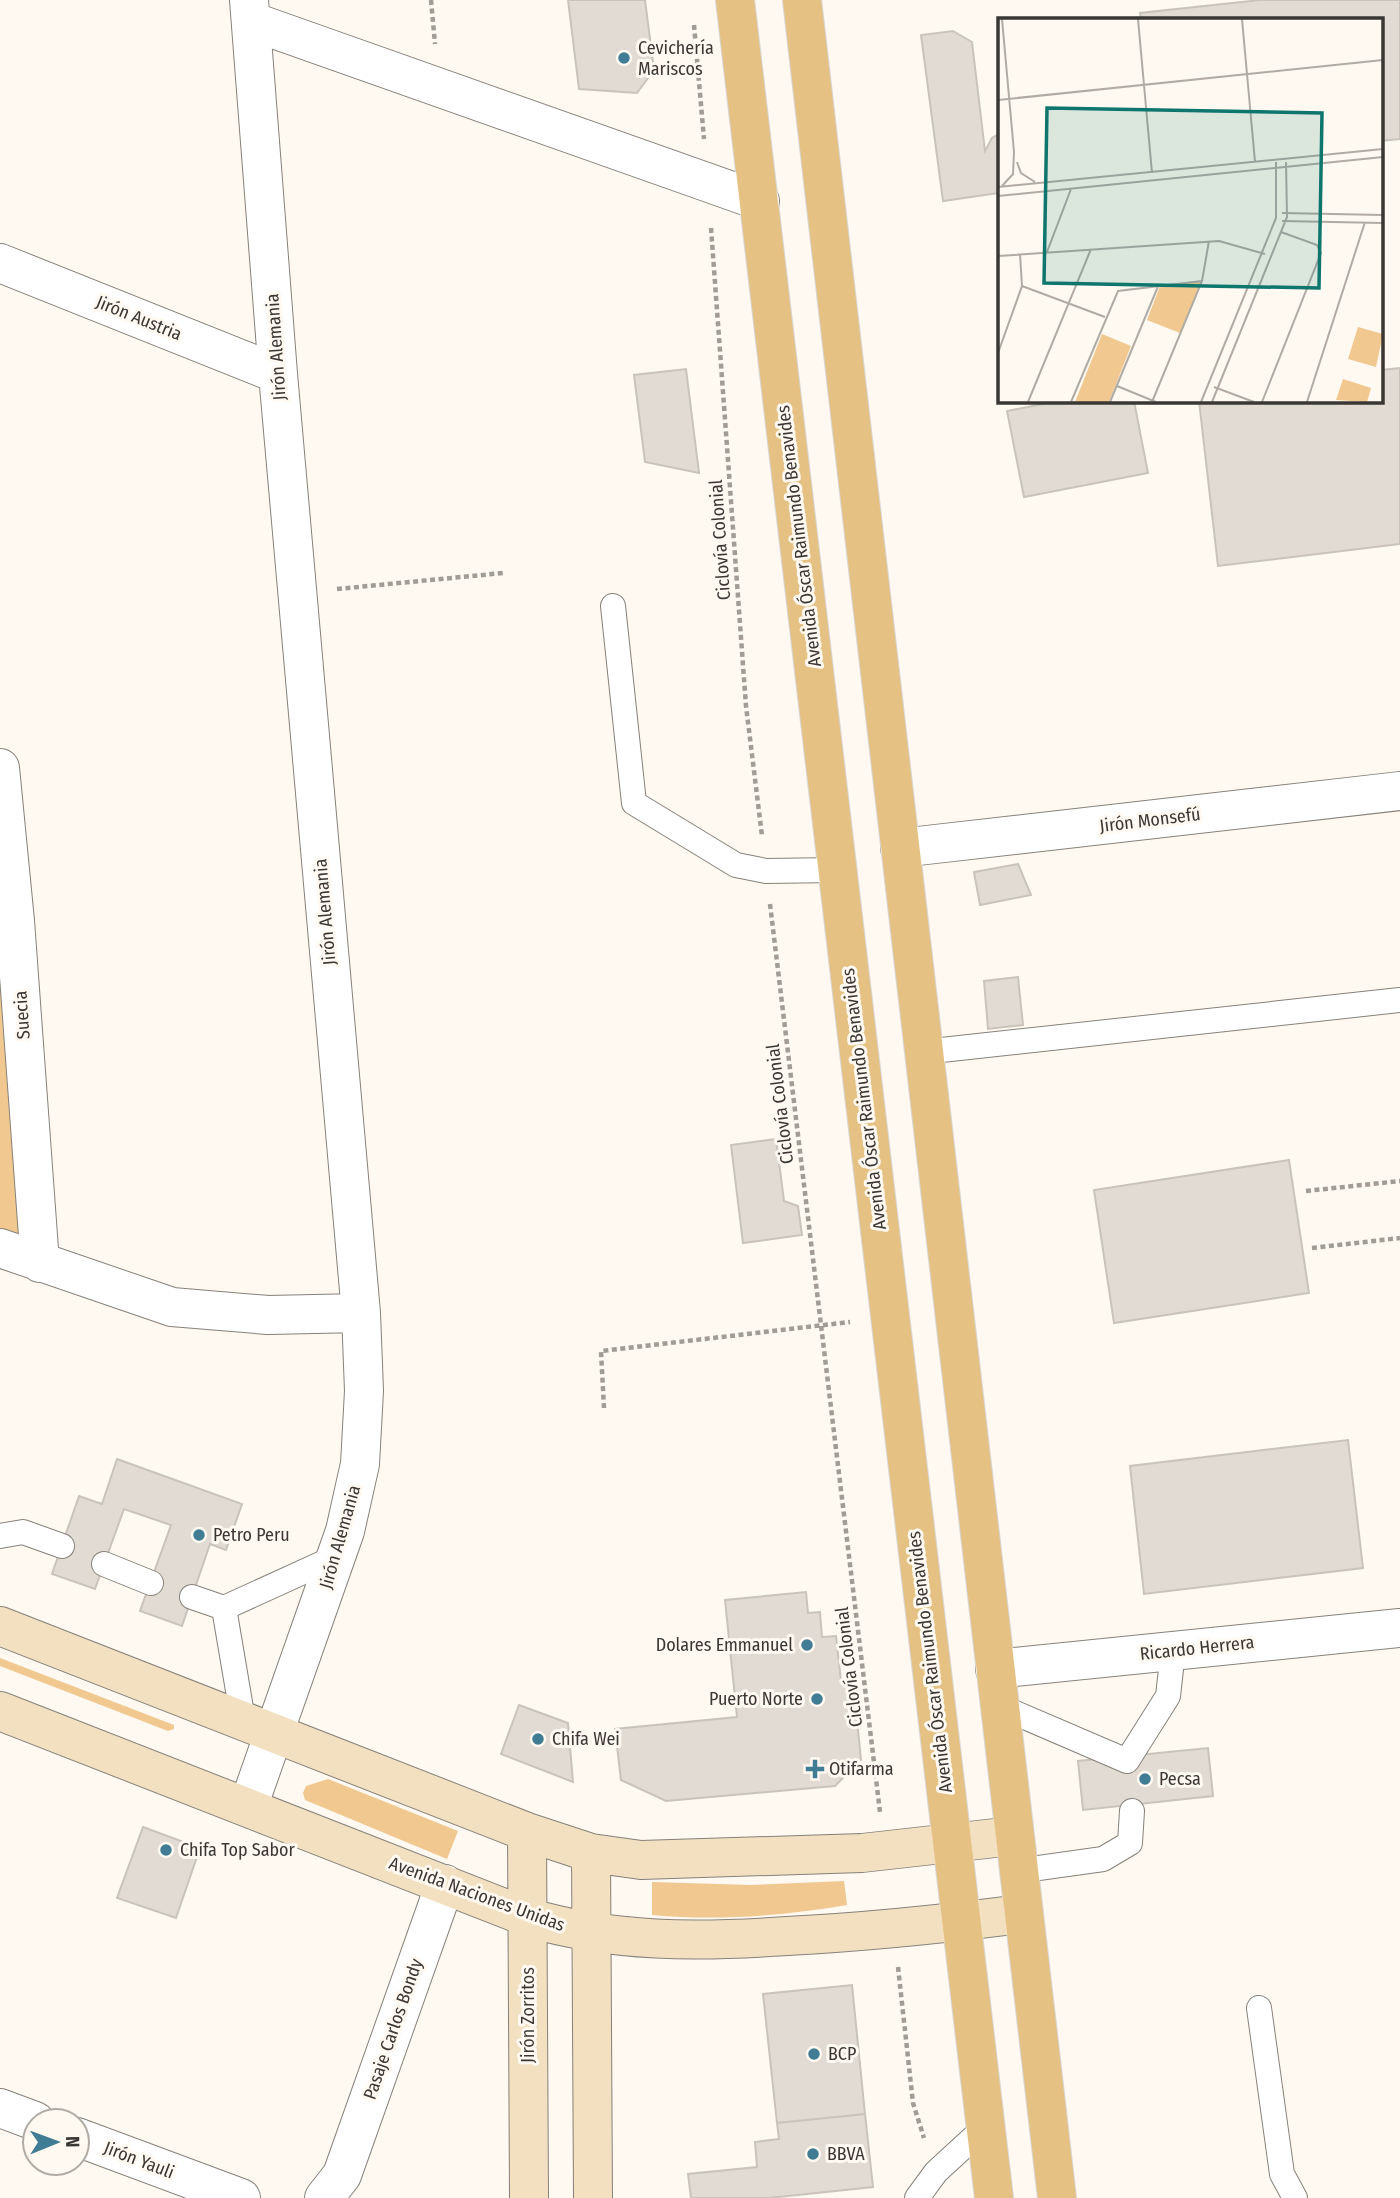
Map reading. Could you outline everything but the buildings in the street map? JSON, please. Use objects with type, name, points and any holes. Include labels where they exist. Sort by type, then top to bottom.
[{"type":"main road","name":"Avenida Óscar Raimundo Benavides","points":[[735,0],[761,201],[889,1317],[994,2198]]},
{"type":"main road","points":[[802,0],[1056,2198]]},
{"type":"main road","points":[[0,1626],[527,1832],[591,1853],[641,1860],[678,1860],[885,1852],[952,1845],[1015,1854]]},
{"type":"main road","name":"Avenida Naciones Unidas","points":[[0,1711],[527,1917],[592,1934],[706,1941],[895,1928],[1021,1913]]},
{"type":"main road","name":"Jirón Zorritos","points":[[527,1832],[529,2198]]},
{"type":"main road","points":[[591,1853],[593,2198]]},
{"type":"street","points":[[250,10],[761,201]]},
{"type":"street","name":"Jirón Alemania","points":[[248,1807],[260,1726],[336,1557],[360,1464],[364,1391],[361,1313],[296,593],[250,10]]},
{"type":"street","name":"Jirón Austria","points":[[0,263],[278,374]]},
{"type":"street","name":"Suecia","points":[[0,768],[7,918],[40,1263]]},
{"type":"street","name":"Jirón Monsefú","points":[[900,848],[1400,792]]},
{"type":"street","points":[[0,1248],[172,1307],[268,1315],[361,1313]]},
{"type":"street","name":"Ricardo Herrera","points":[[995,1669],[1400,1628]]},
{"type":"street","name":"Pasaje Carlos Bondy","points":[[333,2186],[445,1884]]},
{"type":"street","points":[[0,2108],[21,2116]]},
{"type":"street","name":"Jirón Yauli","points":[[91,2142],[241,2198]]},
{"type":"lane","points":[[613,606],[634,803],[736,865],[766,871],[837,870]]},
{"type":"lane","points":[[923,1052],[1400,1000]]},
{"type":"lane","points":[[0,1536],[23,1532],[62,1546]]},
{"type":"lane","points":[[192,1597],[224,1608],[336,1557]]},
{"type":"lane","points":[[104,1564],[151,1583]]},
{"type":"lane","points":[[224,1608],[260,1726]]},
{"type":"lane","points":[[999,1706],[1128,1761],[1168,1696],[1173,1651]]},
{"type":"lane","points":[[1015,1854],[1103,1859],[1130,1843],[1132,1811]]},
{"type":"lane","points":[[1259,2008],[1282,2174],[1296,2198]]},
{"type":"lane","points":[[917,2198],[936,2172],[985,2127]]},
{"type":"path","name":"Ciclovía Colonial","points":[[693,13],[746,706],[885,1852]]},
{"type":"path","points":[[296,593],[503,573]]},
{"type":"path","points":[[1306,1191],[1400,1181]]},
{"type":"path","points":[[1312,1248],[1400,1238]]},
{"type":"path","points":[[604,1408],[601,1351],[889,1317]]},
{"type":"path","points":[[895,1928],[913,2103],[936,2172]]},
{"type":"shaded area","points":[[0,979],[38,1260],[0,1245]]},
{"type":"shaded area","points":[[0,1658],[174,1725],[174,1729],[168,1731],[0,1666]]},
{"type":"shaded area","points":[[328,1779],[458,1831],[447,1859],[305,1800],[303,1793],[306,1786]]},
{"type":"shaded area","points":[[844,1881],[847,1905],[750,1916],[701,1918],[652,1915],[652,1882],[751,1885]]},
{"type":"place","name":"Cevichería Mariscos","points":[[624,58]]},
{"type":"place","name":"Petro Peru","points":[[199,1535]]},
{"type":"place","name":"Dolares Emmanuel","points":[[807,1645]]},
{"type":"place","name":"Puerto Norte","points":[[817,1699]]},
{"type":"place","name":"Chifa Wei","points":[[538,1739]]},
{"type":"place","name":"Otifarma","points":[[815,1769]]},
{"type":"place","name":"Pecsa","points":[[1145,1779]]},
{"type":"place","name":"Chifa Top Sabor","points":[[166,1850]]},
{"type":"place","name":"BCP","points":[[814,2054]]},
{"type":"place","name":"BBVA","points":[[813,2154]]}]
